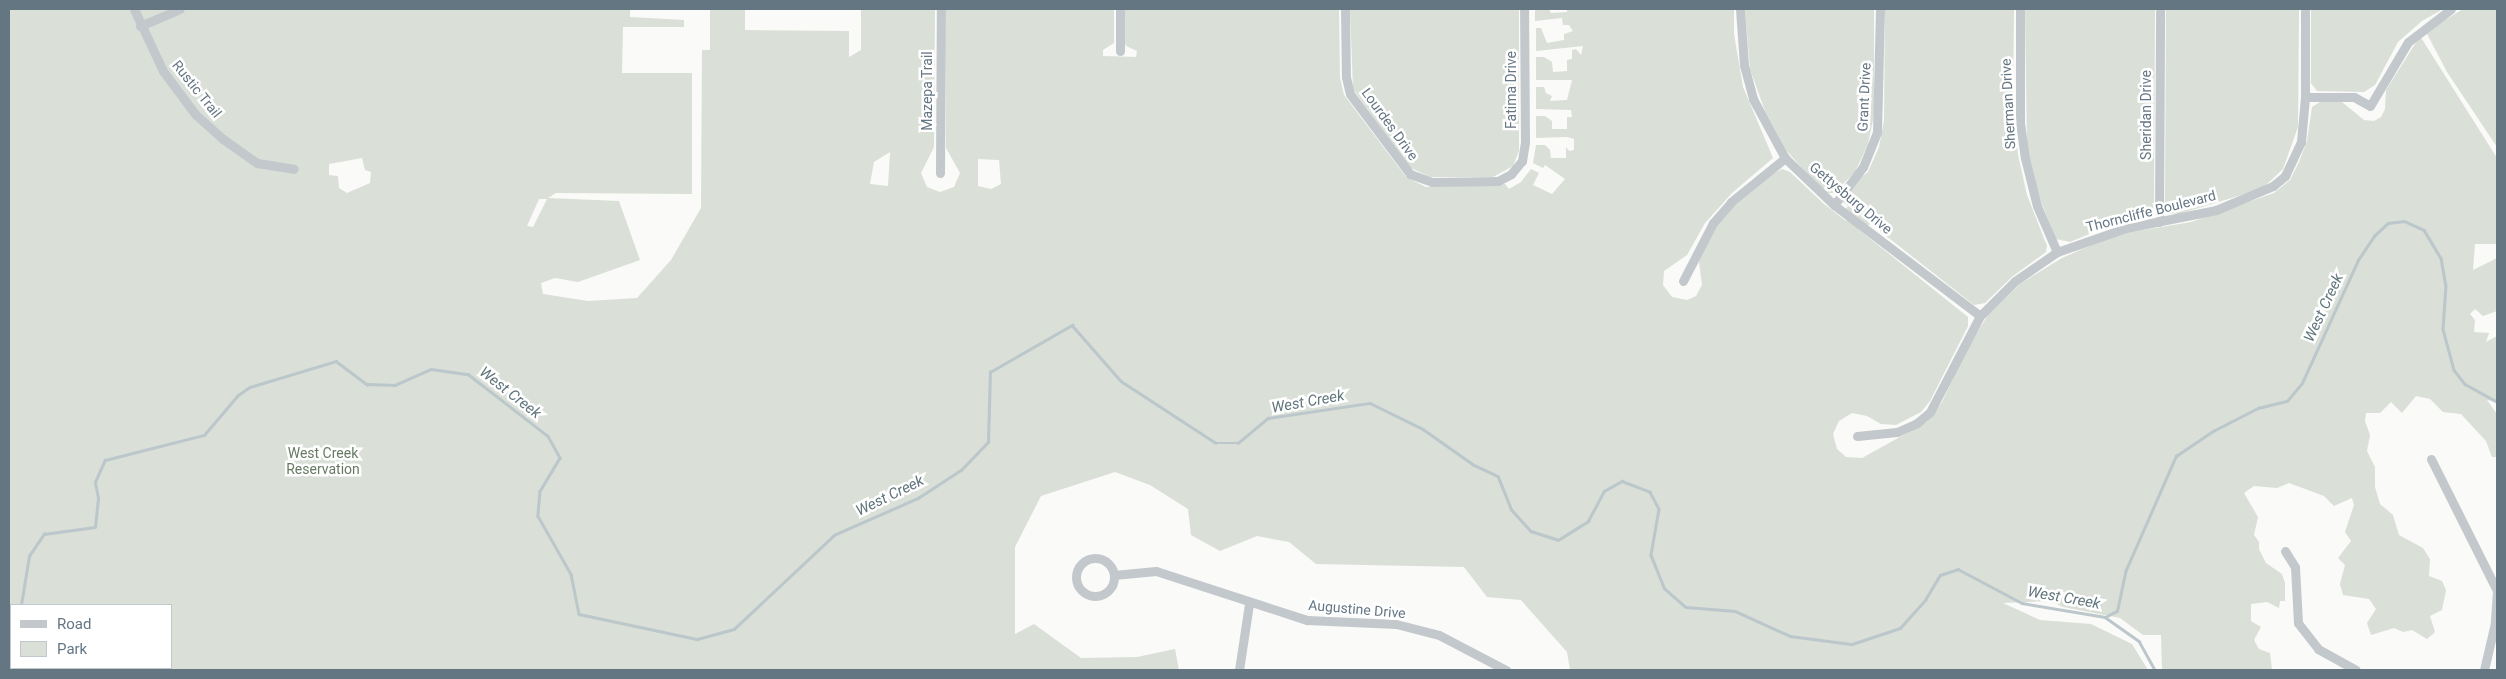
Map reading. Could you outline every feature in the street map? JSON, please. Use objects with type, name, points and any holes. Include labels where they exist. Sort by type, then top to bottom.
[{"type":"street","name":"Rustic Trail","points":[[134,9],[140,26],[163,71],[195,114],[214,132],[257,163],[294,169]]},
{"type":"street","points":[[140,26],[180,9]]},
{"type":"street","name":"Mazepa Trail","points":[[940,173],[941,9]]},
{"type":"street","points":[[1120,9],[1120,51]]},
{"type":"street","name":"Lourdes Drive","points":[[1345,9],[1348,90],[1410,174],[1427,182],[1490,182],[1502,180],[1516,170]]},
{"type":"street","name":"Fatima Drive","points":[[1516,170],[1524,147],[1524,9]]},
{"type":"street","name":"Gettysburg Drive","points":[[1740,9],[1744,65],[1753,99],[1767,130],[1785,158],[1834,205],[1980,316]]},
{"type":"street","name":"Grant Drive","points":[[1834,205],[1863,167],[1877,132],[1880,9]]},
{"type":"street","name":"Sherman Drive","points":[[2020,9],[2020,117],[2025,158],[2037,206],[2057,252]]},
{"type":"street","name":"Sheridan Drive","points":[[2159,222],[2160,9]]},
{"type":"street","name":"Thorncliffe Boulevard","points":[[1856,436],[1897,432],[1918,424],[1930,412],[1980,316],[2015,281],[2057,252],[2099,236],[2216,210],[2265,192],[2281,180],[2301,142],[2305,97],[2305,9]]},
{"type":"street","points":[[2305,97],[2354,97],[2370,106],[2408,42],[2451,9]]},
{"type":"street","points":[[1683,281],[1713,223],[1731,202],[1785,158]]},
{"type":"street","points":[[2431,459],[2497,591],[2495,623],[2484,670]]},
{"type":"street","points":[[2285,551],[2295,567],[2298,623],[2318,649],[2356,670]]},
{"type":"street","points":[[1093,558],[1107,562],[1114,574],[1112,586],[1098,595],[1087,593],[1077,580],[1081,565],[1093,558]]},
{"type":"street","name":"Augustine Drive","points":[[1114,574],[1156,571],[1249,604],[1307,620],[1396,624],[1439,635],[1506,670]]},
{"type":"street","points":[[1239,670],[1249,604]]},
{"type":"green space","name":"West Creek Reservation","points":[[9,9],[630,9],[630,17],[684,20],[684,27],[623,27],[622,73],[692,73],[692,194],[556,193],[548,198],[619,201],[640,260],[578,282],[555,278],[541,283],[543,294],[588,301],[637,298],[671,260],[701,208],[702,50],[710,50],[710,9],[745,9],[745,30],[849,31],[849,57],[861,50],[861,9],[935,9],[934,147],[921,173],[927,187],[940,192],[954,187],[960,173],[946,148],[945,9],[1114,9],[1114,43],[1103,50],[1103,56],[1136,57],[1137,51],[1126,46],[1124,40],[1124,9],[1339,9],[1340,78],[1344,95],[1406,177],[1426,187],[1505,184],[1509,189],[1521,182],[1531,169],[1539,173],[1533,185],[1552,194],[1565,179],[1545,165],[1543,168],[1533,163],[1536,145],[1545,145],[1550,150],[1551,158],[1566,158],[1566,147],[1569,151],[1574,150],[1574,139],[1567,137],[1536,138],[1536,116],[1545,116],[1552,121],[1552,129],[1567,129],[1567,117],[1572,117],[1571,110],[1536,109],[1536,87],[1544,87],[1546,93],[1552,96],[1550,101],[1567,100],[1572,80],[1536,80],[1536,57],[1544,57],[1552,62],[1553,72],[1567,71],[1567,60],[1572,59],[1572,50],[1576,49],[1581,55],[1583,46],[1536,51],[1536,28],[1541,28],[1547,43],[1564,40],[1564,34],[1573,31],[1569,25],[1563,25],[1562,18],[1535,21],[1535,9],[1549,9],[1551,13],[1567,12],[1567,9],[1734,9],[1734,34],[1743,87],[1773,158],[1732,193],[1705,223],[1687,255],[1664,271],[1663,285],[1672,297],[1687,300],[1696,296],[1702,285],[1699,262],[1701,251],[1717,225],[1732,208],[1774,173],[1782,169],[1790,172],[1824,204],[1846,221],[1849,218],[1845,211],[1848,206],[1843,202],[1849,187],[1868,172],[1879,147],[1884,121],[1885,9],[2014,9],[2013,99],[2018,155],[2027,195],[2047,246],[2046,252],[2013,276],[1985,303],[1974,305],[1871,224],[1858,229],[1968,317],[1968,326],[1930,401],[1921,412],[1896,425],[1881,424],[1867,416],[1852,413],[1839,421],[1833,434],[1837,449],[1846,457],[1862,458],[1927,422],[1942,402],[1968,347],[1988,315],[2020,284],[2062,258],[2096,243],[2126,233],[2191,222],[2274,193],[2290,180],[2299,162],[2307,141],[2312,107],[2320,102],[2342,102],[2364,120],[2374,121],[2381,117],[2385,109],[2386,90],[2420,36],[2497,158],[2497,244],[2475,244],[2473,270],[2497,258],[2497,311],[2483,316],[2475,309],[2470,314],[2475,320],[2474,332],[2489,333],[2486,342],[2497,336],[2497,401],[2487,400],[2497,414],[2497,457],[2492,457],[2486,441],[2461,414],[2443,412],[2430,399],[2416,396],[2402,413],[2391,402],[2380,413],[2366,413],[2365,421],[2370,435],[2367,451],[2375,467],[2375,487],[2380,504],[2393,515],[2399,535],[2423,548],[2430,559],[2429,576],[2442,581],[2446,590],[2442,610],[2430,616],[2435,632],[2427,639],[2412,630],[2403,632],[2394,628],[2371,635],[2367,623],[2376,609],[2369,599],[2343,595],[2340,584],[2345,565],[2338,558],[2351,541],[2345,532],[2354,505],[2352,498],[2334,506],[2324,496],[2289,483],[2277,488],[2254,486],[2244,493],[2258,517],[2254,535],[2259,542],[2259,549],[2266,563],[2282,574],[2285,583],[2285,601],[2280,601],[2279,608],[2267,602],[2251,604],[2251,621],[2261,627],[2254,640],[2259,649],[2270,653],[2272,670],[2162,670],[2161,635],[2143,635],[2120,618],[2063,607],[2050,601],[2003,603],[2040,620],[2091,624],[2132,644],[2148,670],[1570,670],[1567,652],[1521,600],[1487,597],[1464,567],[1316,564],[1289,542],[1257,536],[1220,551],[1191,535],[1188,509],[1150,485],[1115,472],[1041,496],[1015,547],[1015,634],[1034,624],[1081,658],[1137,657],[1175,649],[1179,670],[9,670]],"holes":[[[890,152],[888,186],[870,184],[874,162]],[[362,158],[365,170],[371,172],[370,183],[347,193],[339,188],[338,176],[329,175],[329,164]],[[978,159],[999,160],[1001,184],[991,189],[978,186]],[[539,199],[547,199],[533,227],[527,226]]]},
{"type":"green space","points":[[1350,9],[1519,9],[1519,151],[1513,166],[1493,177],[1430,177],[1409,167],[1353,89]]},
{"type":"green space","points":[[1745,9],[1874,9],[1874,115],[1868,144],[1855,172],[1834,193],[1828,193],[1818,186],[1786,150],[1765,111],[1750,69]]},
{"type":"green space","points":[[2025,9],[2155,9],[2154,207],[2151,215],[2144,219],[2106,227],[2070,242],[2056,239],[2038,194],[2027,147]]},
{"type":"green space","points":[[2166,9],[2299,9],[2298,127],[2283,169],[2266,185],[2251,192],[2179,214],[2169,213],[2165,202]]},
{"type":"green space","points":[[2311,9],[2443,9],[2422,21],[2398,42],[2375,85],[2364,92],[2317,91],[2311,83]]},
{"type":"green space","points":[[2463,9],[2497,9],[2497,147],[2447,72],[2426,32]]},
{"type":"waterway","name":"West Creek","points":[[21,604],[29,556],[44,534],[95,527],[98,498],[95,482],[105,460],[204,435],[238,395],[250,387],[336,361],[367,384],[395,385],[431,369],[468,374],[548,436],[560,458],[540,491],[538,516],[571,574],[579,614],[697,639],[734,629],[834,535],[918,498],[961,470],[988,442],[990,372],[1072,325],[1121,381],[1216,443],[1238,443],[1268,418],[1370,403],[1423,429],[1474,465],[1498,476],[1511,509],[1531,531],[1558,540],[1588,521],[1604,491],[1622,481],[1650,492],[1659,509],[1651,555],[1664,588],[1686,607],[1735,611],[1790,636],[1852,644],[1900,628],[1925,600],[1940,575],[1958,569],[2022,603],[2105,617],[2117,611],[2125,572],[2176,456],[2213,431],[2258,408],[2287,401],[2302,383],[2358,260],[2374,236],[2388,223],[2404,221],[2424,230],[2441,258],[2446,285],[2443,329],[2454,370],[2465,384],[2497,402]]},
{"type":"waterway","points":[[2105,617],[2139,641],[2155,670]]}]
